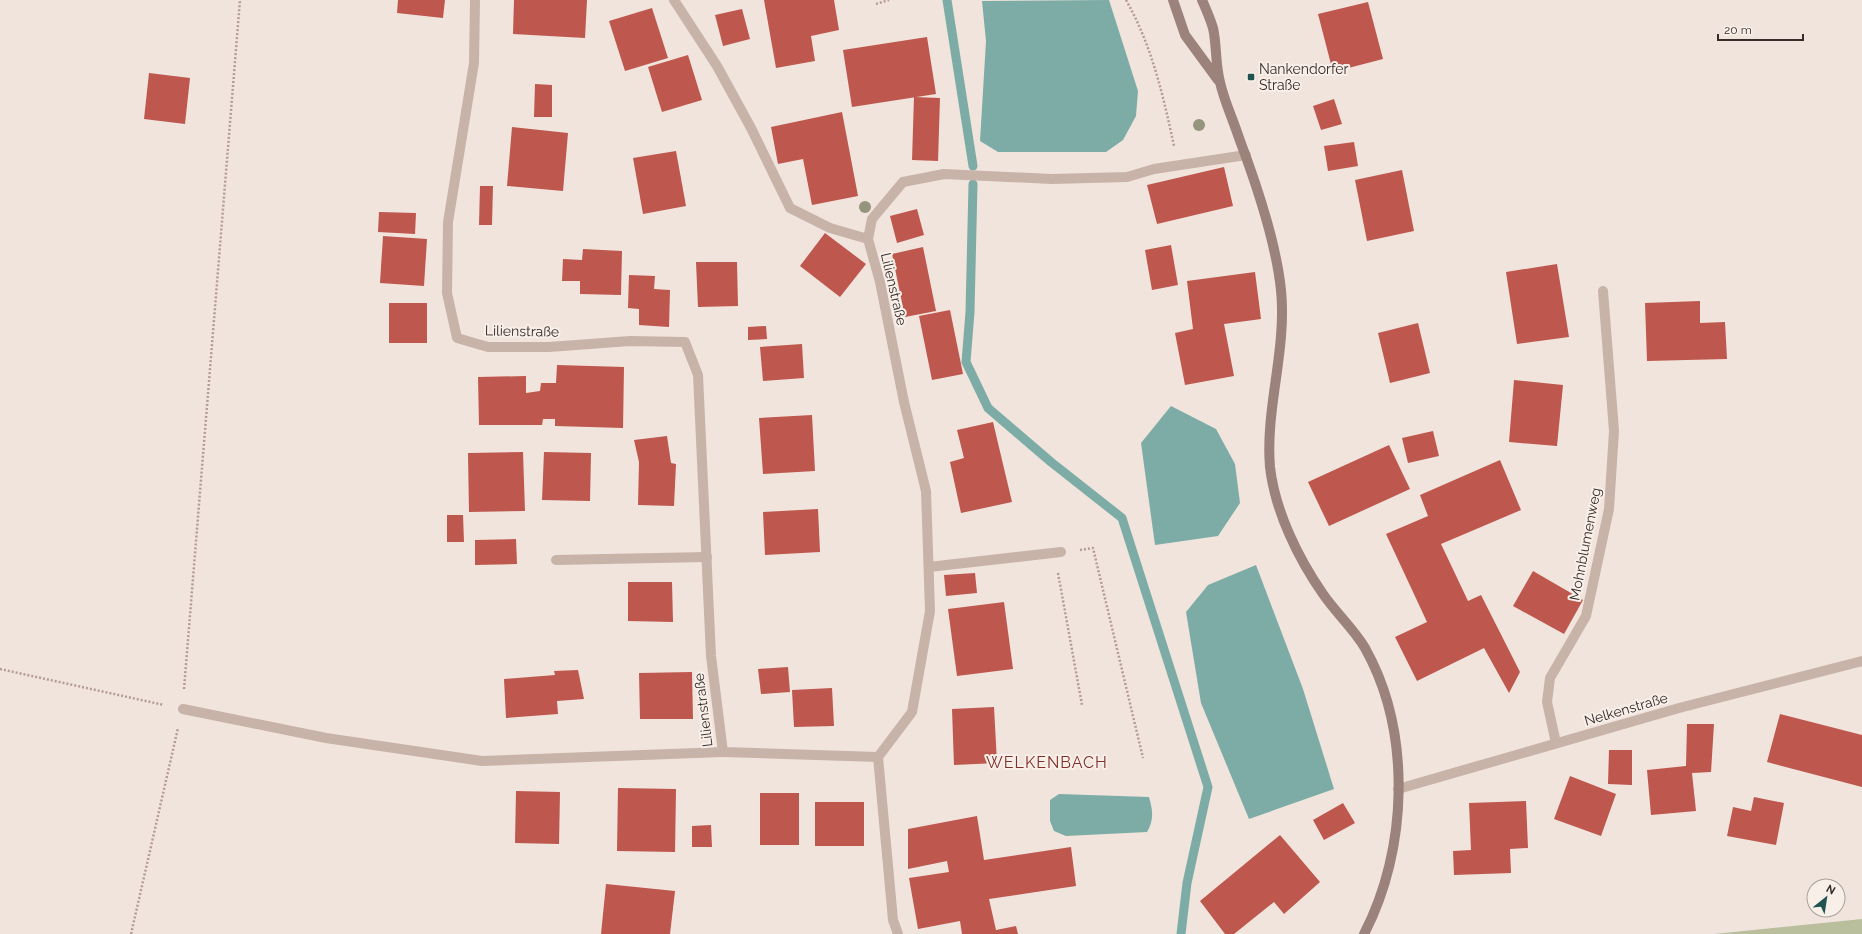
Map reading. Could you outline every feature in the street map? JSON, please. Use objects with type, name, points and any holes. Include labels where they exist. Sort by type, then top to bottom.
[{"type":"main road","points":[[1173,0],[1185,35],[1220,82]]},
{"type":"main road","points":[[1202,0],[1212,27],[1220,82],[1257,188],[1276,257],[1281,290],[1282,344],[1271,423],[1270,468],[1282,517],[1298,554],[1319,588],[1364,646],[1380,678],[1392,715],[1398,754],[1398,789],[1394,839],[1385,882],[1372,918],[1364,934]]},
{"type":"street","name":"Lilienstraße","points":[[475,0],[474,63],[448,222],[447,293],[458,338],[488,347],[549,347],[630,341],[685,342],[698,375],[711,656],[722,752],[878,757],[912,712],[930,611],[926,491],[904,402],[880,282],[868,240],[830,228],[790,208],[751,128],[717,66],[674,0]]},
{"type":"street","points":[[868,240],[872,219],[904,182],[944,174],[1052,179],[1127,177],[1154,170],[1246,154]]},
{"type":"street","name":"Mohnblumenweg","points":[[1556,743],[1547,702],[1550,678],[1586,616],[1609,509],[1614,431],[1603,291]]},
{"type":"street","points":[[929,567],[1058,552]]},
{"type":"street","points":[[556,560],[707,557]]},
{"type":"street","name":"Nelkenstraße","points":[[1398,789],[1679,708],[1862,661]]},
{"type":"street","points":[[183,709],[326,738],[482,761],[722,752]]},
{"type":"street","points":[[878,757],[894,920],[898,934]]},
{"type":"path","points":[[131,934],[183,709],[240,0]]},
{"type":"path","points":[[876,4],[889,0]]},
{"type":"path","points":[[1126,0],[1136,18],[1154,63],[1178,166]]},
{"type":"path","points":[[1082,705],[1058,552],[1093,548],[1143,758]]},
{"type":"path","points":[[0,669],[183,709]]},
{"type":"green space","points":[[1862,919],[1862,934],[1714,934]]},
{"type":"water","points":[[1109,0],[1138,91],[1136,116],[1123,140],[1106,152],[998,152],[980,141],[986,41],[982,1]]},
{"type":"water","points":[[1171,406],[1216,429],[1235,464],[1240,503],[1218,536],[1155,545],[1141,443]]},
{"type":"water","points":[[1256,565],[1303,689],[1334,789],[1249,819],[1201,703],[1186,612],[1208,585]]},
{"type":"water","points":[[1059,794],[1149,797],[1152,811],[1151,823],[1147,832],[1066,836],[1054,831],[1050,821],[1050,800]]},
{"type":"building","points":[[398,0],[445,0],[443,18],[397,13]]},
{"type":"building","points":[[514,0],[587,0],[585,38],[513,34]]},
{"type":"building","points":[[764,0],[834,0],[839,30],[811,36],[815,61],[776,68]]},
{"type":"building","points":[[1368,2],[1383,59],[1333,72],[1318,14]]},
{"type":"building","points":[[652,8],[668,58],[625,71],[609,21]]},
{"type":"building","points":[[742,9],[750,39],[723,46],[715,15]]},
{"type":"building","points":[[927,37],[936,94],[852,107],[843,50]]},
{"type":"building","points":[[688,55],[702,100],[662,112],[648,67]]},
{"type":"building","points":[[149,73],[190,78],[185,124],[144,119]]},
{"type":"building","points":[[535,84],[552,85],[552,117],[534,117]]},
{"type":"building","points":[[914,97],[940,98],[938,161],[912,160]]},
{"type":"building","points":[[1334,99],[1342,124],[1321,130],[1313,106]]},
{"type":"building","points":[[842,112],[858,196],[812,205],[803,159],[778,164],[771,127]]},
{"type":"building","points":[[512,127],[568,133],[563,191],[507,186]]},
{"type":"building","points":[[1354,142],[1358,166],[1328,171],[1324,146]]},
{"type":"building","points":[[676,151],[686,206],[643,214],[633,158]]},
{"type":"building","points":[[1224,167],[1233,206],[1157,224],[1147,185]]},
{"type":"building","points":[[1402,170],[1414,231],[1367,241],[1355,180]]},
{"type":"building","points":[[480,186],[493,186],[492,225],[479,225]]},
{"type":"building","points":[[917,209],[924,235],[897,243],[890,216]]},
{"type":"building","points":[[379,212],[416,213],[415,234],[378,232]]},
{"type":"building","points":[[825,233],[866,264],[840,297],[800,266]]},
{"type":"building","points":[[383,236],[427,239],[424,286],[380,283]]},
{"type":"building","points":[[1171,245],[1178,285],[1152,290],[1145,250]]},
{"type":"building","points":[[923,247],[936,311],[905,317],[892,254]]},
{"type":"building","points":[[583,249],[622,251],[621,295],[580,294],[580,281],[562,281],[563,259],[582,260]]},
{"type":"building","points":[[696,262],[737,262],[738,306],[698,307]]},
{"type":"building","points":[[1557,264],[1569,337],[1517,344],[1506,272]]},
{"type":"building","points":[[1255,272],[1261,319],[1224,324],[1234,376],[1185,385],[1175,333],[1193,329],[1187,281]]},
{"type":"building","points":[[629,275],[655,276],[654,289],[670,290],[669,327],[639,325],[639,309],[628,308]]},
{"type":"building","points":[[1700,301],[1700,323],[1725,322],[1727,359],[1647,361],[1645,303]]},
{"type":"building","points":[[389,303],[427,303],[427,343],[389,343]]},
{"type":"building","points":[[950,310],[963,374],[932,380],[919,316]]},
{"type":"building","points":[[1418,323],[1430,373],[1390,383],[1378,333]]},
{"type":"building","points":[[766,326],[767,339],[748,340],[748,327]]},
{"type":"building","points":[[802,344],[804,378],[763,381],[760,347]]},
{"type":"building","points":[[557,365],[624,367],[623,428],[555,426],[555,419],[543,419],[542,425],[479,425],[478,377],[526,376],[526,393],[540,391],[541,383],[556,383]]},
{"type":"building","points":[[1514,380],[1563,385],[1557,446],[1509,442]]},
{"type":"building","points":[[812,415],[815,471],[763,474],[759,418]]},
{"type":"building","points":[[993,422],[1012,502],[961,513],[950,462],[964,458],[957,430]]},
{"type":"building","points":[[1433,431],[1439,456],[1408,463],[1402,438]]},
{"type":"building","points":[[667,436],[671,463],[676,464],[674,506],[638,505],[639,462],[634,440]]},
{"type":"building","points":[[1389,445],[1410,489],[1329,526],[1308,482]]},
{"type":"building","points":[[523,452],[525,511],[469,512],[468,453]]},
{"type":"building","points":[[544,452],[591,453],[590,501],[542,500]]},
{"type":"building","points":[[1500,460],[1521,510],[1441,544],[1468,601],[1481,595],[1520,672],[1509,693],[1484,648],[1417,681],[1395,637],[1427,622],[1386,534],[1428,516],[1420,495]]},
{"type":"building","points":[[818,509],[820,552],[765,555],[763,512]]},
{"type":"building","points":[[447,515],[463,515],[464,542],[447,542]]},
{"type":"building","points":[[516,539],[517,564],[475,565],[475,540]]},
{"type":"building","points":[[1533,571],[1583,600],[1564,634],[1513,606]]},
{"type":"building","points":[[975,573],[977,593],[946,596],[944,575]]},
{"type":"building","points":[[628,582],[672,582],[673,622],[628,621]]},
{"type":"building","points":[[1004,602],[1013,669],[957,676],[948,609]]},
{"type":"building","points":[[788,667],[790,692],[761,694],[758,669]]},
{"type":"building","points":[[578,670],[584,699],[557,701],[558,714],[506,718],[504,679],[555,675],[554,671]]},
{"type":"building","points":[[692,672],[693,719],[640,719],[639,673]]},
{"type":"building","points":[[832,688],[834,726],[794,727],[792,690]]},
{"type":"building","points":[[994,707],[997,763],[954,765],[952,709]]},
{"type":"building","points":[[1780,714],[1862,735],[1862,787],[1767,762]]},
{"type":"building","points":[[1687,724],[1714,724],[1711,772],[1692,773],[1696,811],[1651,815],[1647,770],[1686,766]]},
{"type":"building","points":[[1609,750],[1632,750],[1632,785],[1608,784]]},
{"type":"building","points":[[1570,776],[1616,794],[1601,836],[1554,819]]},
{"type":"building","points":[[618,788],[676,789],[675,852],[617,851]]},
{"type":"building","points":[[516,791],[560,792],[559,844],[515,843]]},
{"type":"building","points":[[760,793],[799,793],[799,845],[760,845]]},
{"type":"building","points":[[1754,797],[1784,803],[1776,845],[1727,836],[1733,807],[1751,811]]},
{"type":"building","points":[[1526,801],[1528,848],[1510,849],[1511,873],[1454,875],[1453,851],[1471,850],[1469,803]]},
{"type":"building","points":[[815,802],[864,802],[864,846],[815,846]]},
{"type":"building","points":[[1343,803],[1355,823],[1324,840],[1313,820]]},
{"type":"building","points":[[977,816],[984,860],[1071,847],[1076,886],[989,899],[996,930],[1016,926],[1018,934],[962,934],[960,921],[918,929],[909,878],[949,872],[947,861],[908,869],[908,829]]},
{"type":"building","points":[[711,825],[712,847],[692,847],[692,826]]},
{"type":"building","points":[[1280,835],[1320,882],[1284,914],[1274,902],[1234,934],[1225,934],[1200,901]]},
{"type":"building","points":[[606,884],[675,891],[670,934],[601,934]]},
{"type":"waterway","points":[[947,0],[973,166]]},
{"type":"waterway","points":[[973,184],[970,312],[966,362],[988,408],[1051,462],[1122,518],[1208,787],[1187,883],[1181,934]]},
{"type":"place","name":"Nankendorfer Straße","points":[[1251,77]]},
{"type":"district","name":"WELKENBACH","points":[[1047,762]]}]
